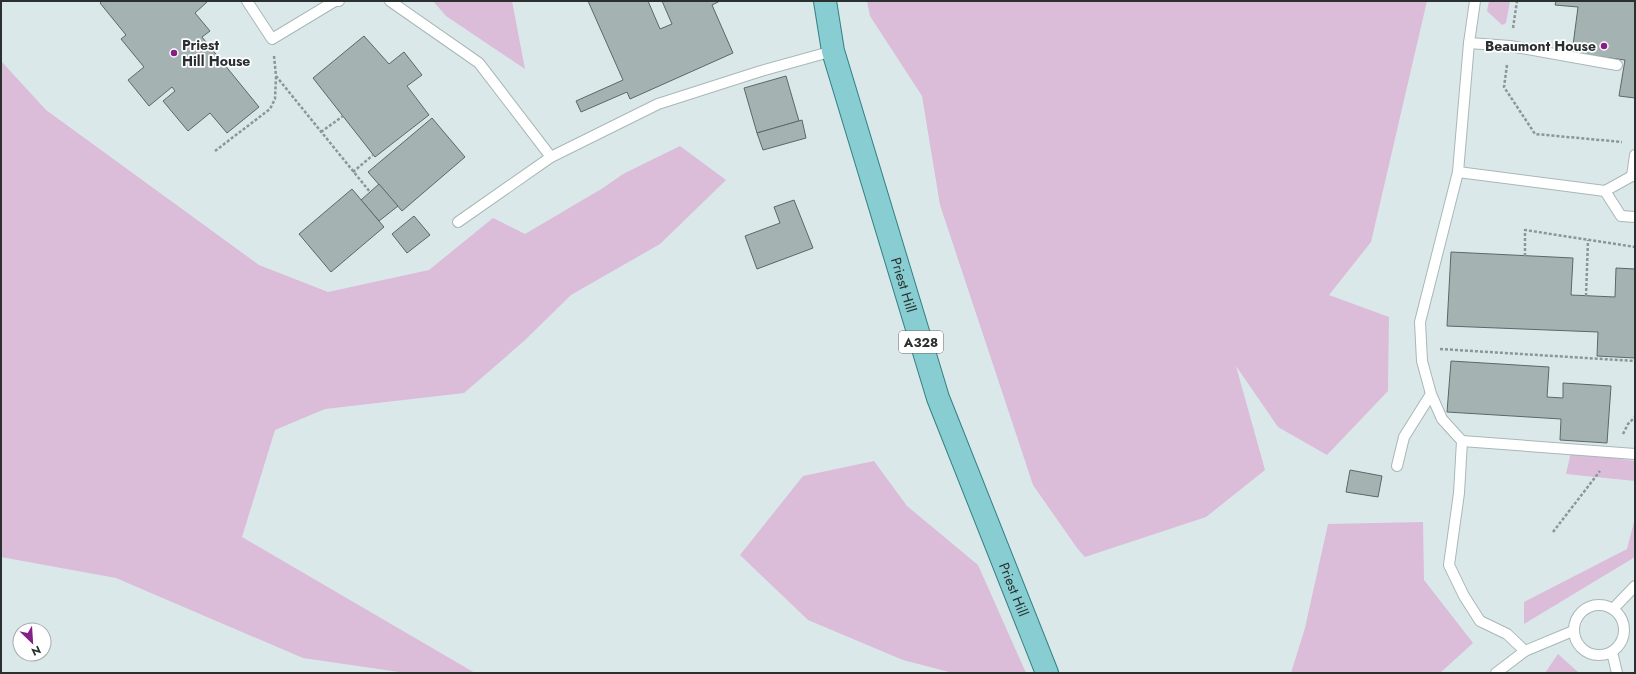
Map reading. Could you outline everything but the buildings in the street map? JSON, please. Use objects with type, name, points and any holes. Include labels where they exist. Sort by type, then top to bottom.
[{"type":"main road","name":"Priest Hill","points":[[825,1],[833,51],[938,398],[1047,673]]},
{"type":"lane","points":[[248,1],[272,39],[335,1],[339,1]]},
{"type":"lane","points":[[390,1],[478,63],[551,157]]},
{"type":"lane","points":[[1475,1],[1469,43],[1458,172],[1420,322],[1422,361],[1431,394],[1442,419],[1462,441],[1635,454]]},
{"type":"lane","points":[[1469,43],[1510,46],[1617,65]]},
{"type":"lane","points":[[458,222],[551,157],[658,104],[761,71],[833,51]]},
{"type":"lane","points":[[1458,172],[1605,192],[1634,176],[1635,155]]},
{"type":"lane","points":[[1605,192],[1621,216],[1635,217]]},
{"type":"lane","points":[[1397,466],[1404,437],[1431,394]]},
{"type":"lane","points":[[1462,441],[1459,493],[1449,565],[1464,596],[1480,621],[1507,634],[1525,651]]},
{"type":"lane","points":[[1613,609],[1635,586]]},
{"type":"lane","points":[[1595,605],[1605,605],[1613,609],[1622,619],[1625,628],[1622,642],[1612,652],[1603,656],[1588,653],[1581,648],[1575,640],[1574,632],[1574,623],[1578,616],[1587,608],[1595,605]]},
{"type":"lane","points":[[1496,673],[1525,651],[1574,632]]},
{"type":"lane","points":[[1612,652],[1617,673]]},
{"type":"path","points":[[1517,1],[1504,87],[1535,134],[1627,143]]},
{"type":"path","points":[[215,151],[270,109],[275,100],[276,76],[272,39]]},
{"type":"path","points":[[276,76],[370,192]]},
{"type":"path","points":[[321,132],[343,116]]},
{"type":"path","points":[[353,172],[373,155]]},
{"type":"path","points":[[1525,256],[1525,230],[1635,247]]},
{"type":"path","points":[[1586,296],[1588,240]]},
{"type":"path","points":[[1421,348],[1635,362]]},
{"type":"path","points":[[1553,532],[1614,453]]},
{"type":"shaded area","points":[[433,1],[512,1],[525,69],[446,16]]},
{"type":"shaded area","points":[[867,1],[1427,1],[1371,242],[1329,295],[1389,317],[1388,391],[1327,455],[1278,427],[1236,366],[1265,470],[1206,517],[1085,557],[1077,548],[1033,485],[940,205],[922,96],[870,16]]},
{"type":"shaded area","points":[[1489,1],[1510,1],[1506,23],[1502,25],[1487,11]]},
{"type":"shaded area","points":[[1,61],[46,110],[259,265],[328,292],[429,270],[493,218],[525,234],[603,188],[623,174],[680,146],[726,180],[660,244],[571,295],[524,341],[464,393],[325,409],[275,430],[242,537],[475,673],[406,673],[303,658],[116,578],[1,557]]},
{"type":"shaded area","points":[[1571,452],[1635,461],[1635,481],[1566,474]]},
{"type":"shaded area","points":[[874,461],[907,506],[978,565],[1026,673],[953,673],[903,660],[808,620],[740,555],[803,476]]},
{"type":"shaded area","points":[[1635,518],[1635,557],[1524,624],[1524,602],[1627,549]]},
{"type":"shaded area","points":[[1423,522],[1424,580],[1473,643],[1440,673],[1291,673],[1305,628],[1328,524]]},
{"type":"shaded area","points":[[1558,654],[1579,673],[1545,673]]},
{"type":"place","name":"Beaumont House","points":[[1604,46]]},
{"type":"place","name":"Priest Hill House","points":[[174,53]]}]
